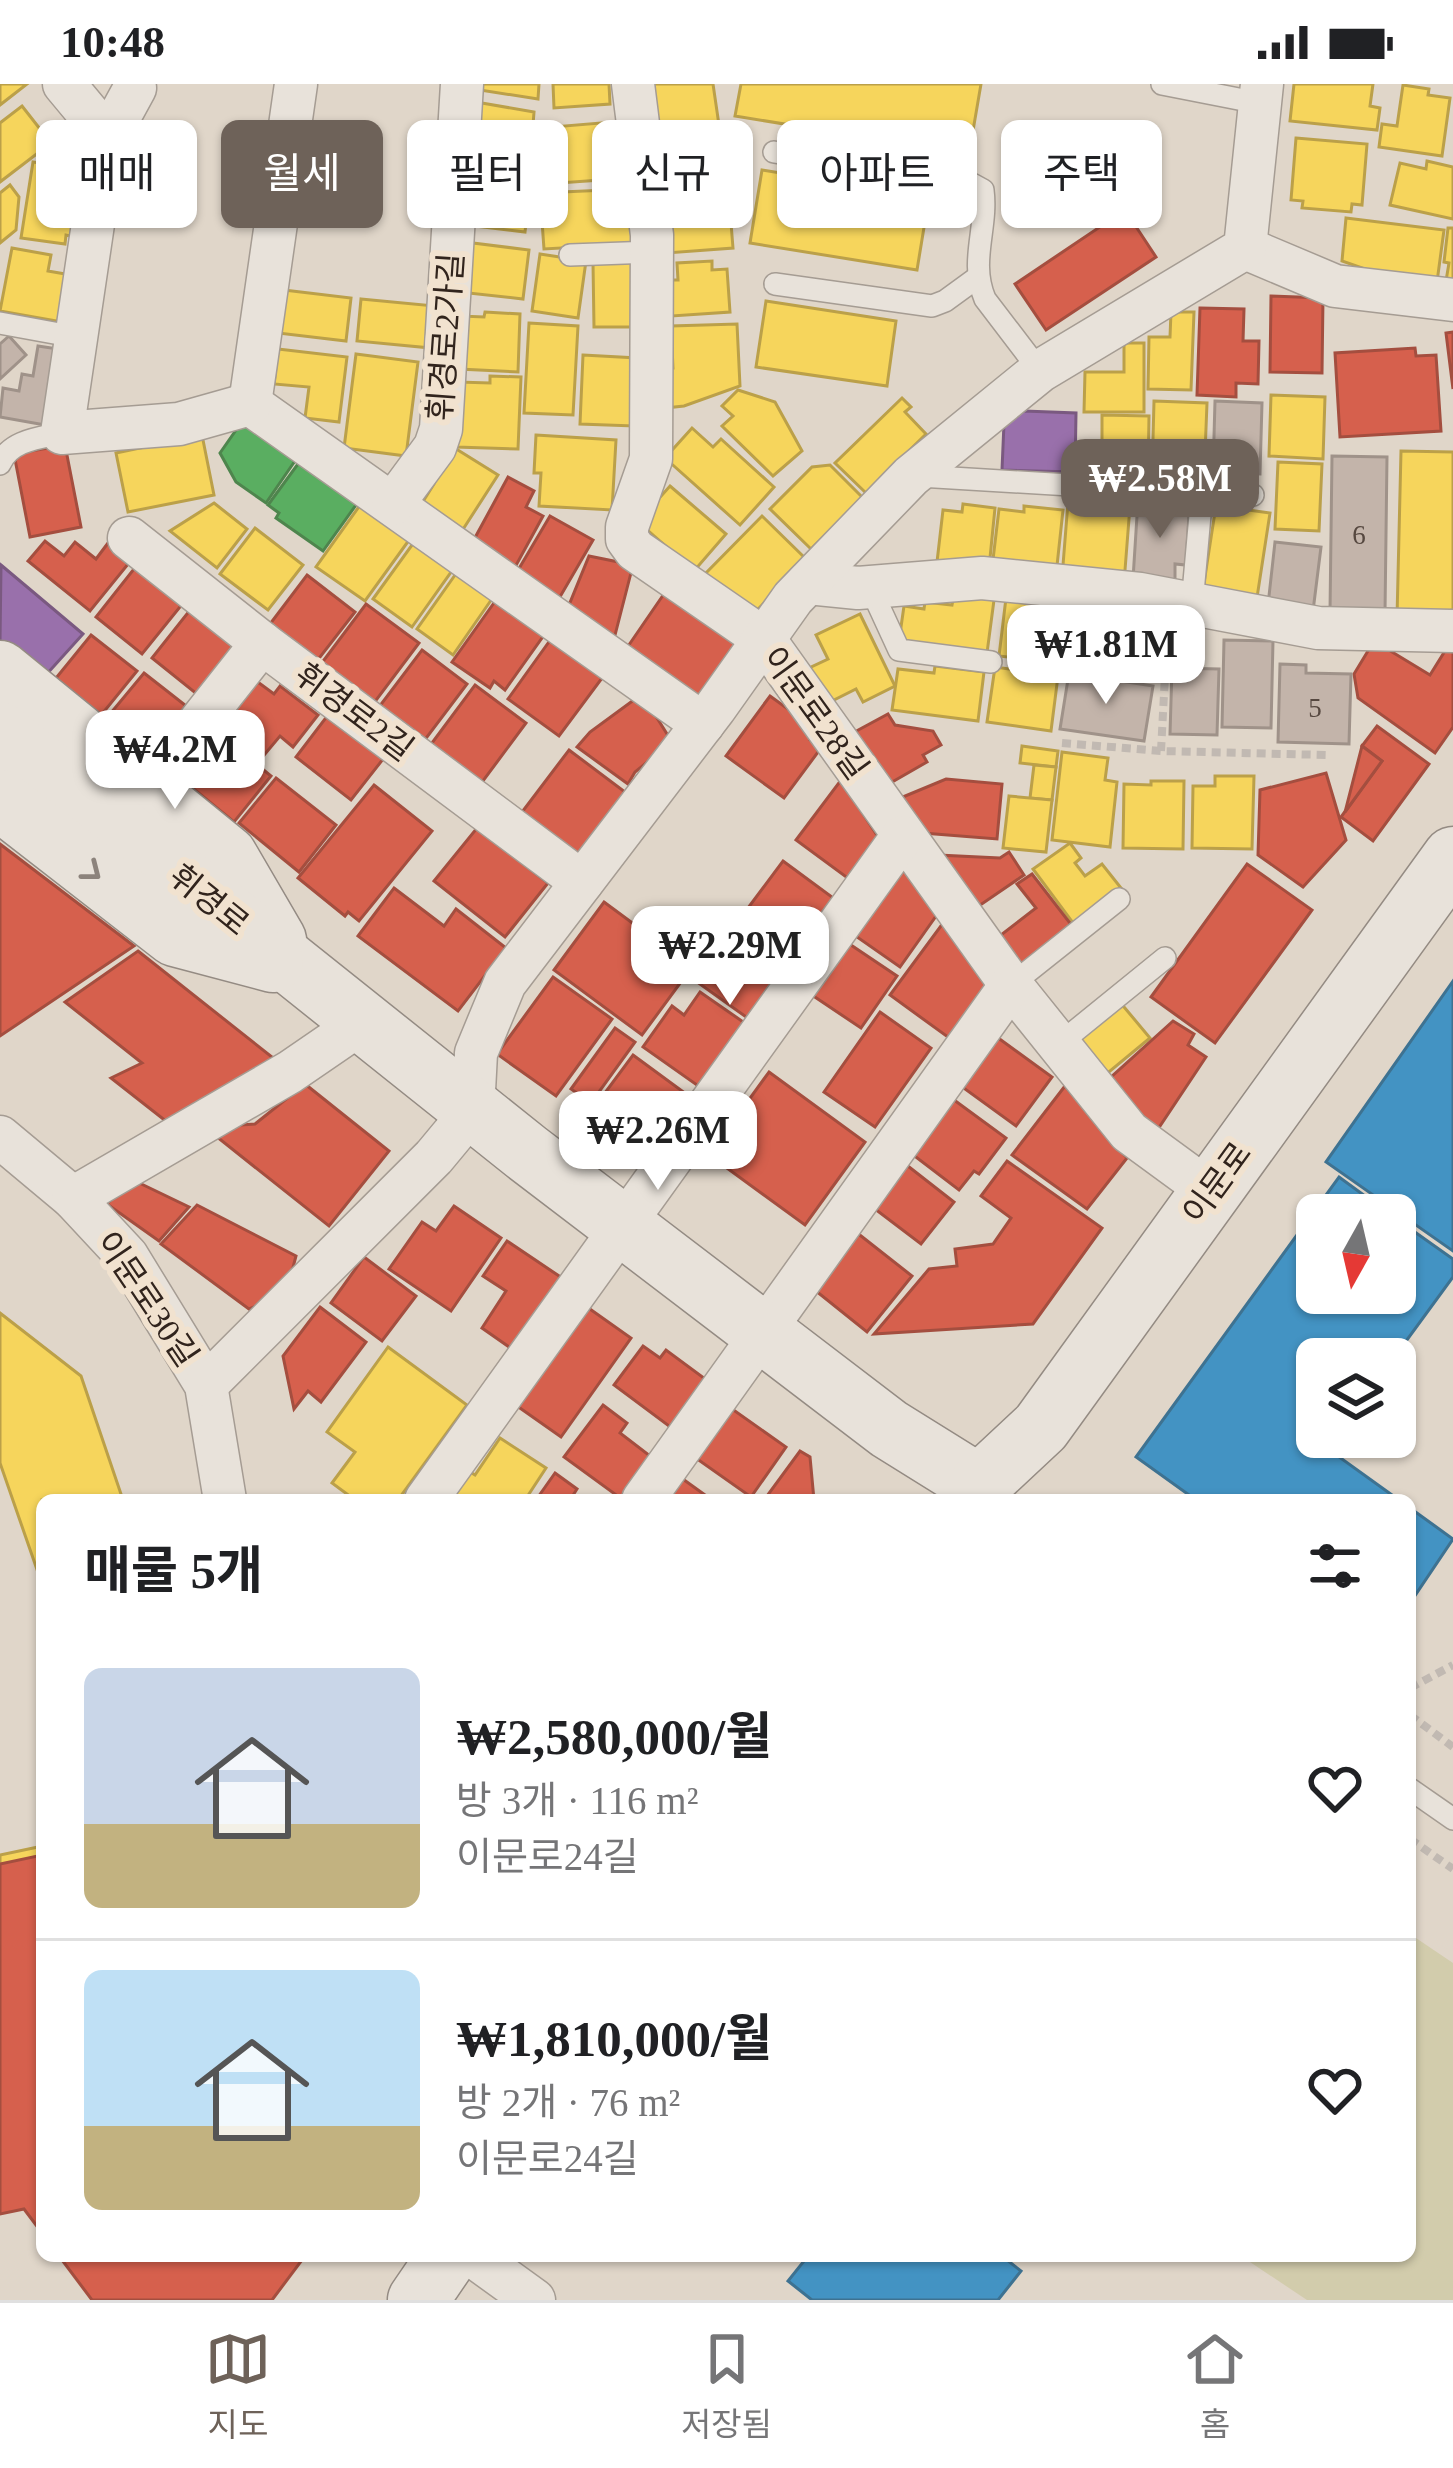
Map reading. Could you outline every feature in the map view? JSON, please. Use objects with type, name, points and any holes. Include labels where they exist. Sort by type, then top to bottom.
[{"type":"main road","points":[[0,671],[227,856],[291,966]]},
{"type":"main road","name":"휘경로","points":[[0,732],[621,1225],[889,1429],[984,1494]]},
{"type":"main road","points":[[0,800],[175,936],[291,966]]},
{"type":"main road","name":"이문로","points":[[986,1494],[1041,1427],[1453,857]]},
{"type":"main road","points":[[418,2300],[444,2262]]},
{"type":"street","points":[[64,84],[94,120]]},
{"type":"street","points":[[250,404],[296,84]]},
{"type":"street","name":"휘경로2가길","points":[[393,504],[434,447],[441,429],[462,84]]},
{"type":"street","name":"이문로28길","points":[[632,84],[652,252],[651,459],[627,526],[627,539],[635,550],[764,639],[1011,985],[1137,1141],[1210,1192]]},
{"type":"street","points":[[117,120],[134,88]]},
{"type":"street","points":[[1245,248],[1261,93]]},
{"type":"street","points":[[93,228],[62,433],[179,424],[250,404]]},
{"type":"street","points":[[1245,248],[1335,286],[1453,300]]},
{"type":"street","points":[[206,1385],[434,1157],[473,1110],[476,1053],[496,998],[808,583],[911,476],[1040,371],[1245,248]]},
{"type":"street","points":[[250,404],[703,724]]},
{"type":"street","name":"휘경로2길","points":[[129,538],[582,882]]},
{"type":"street","points":[[808,583],[870,587],[982,578],[1140,594],[1341,630],[1453,631]]},
{"type":"street","points":[[146,790],[262,643]]},
{"type":"street","points":[[430,1494],[902,837]]},
{"type":"street","points":[[647,1494],[1011,985]]},
{"type":"street","points":[[73,1198],[290,1072],[363,1022]]},
{"type":"street","name":"이문로30길","points":[[0,1137],[73,1198],[127,1256],[206,1385],[224,1494]]},
{"type":"street","points":[[481,2262],[534,2300]]},
{"type":"lane","points":[[1162,84],[1261,93]]},
{"type":"lane","points":[[774,152],[972,184],[982,190],[978,278],[985,299],[1040,371]]},
{"type":"lane","points":[[569,255],[652,252]]},
{"type":"lane","points":[[775,284],[932,306],[978,278]]},
{"type":"lane","points":[[0,322],[76,337]]},
{"type":"lane","points":[[0,464],[15,446],[62,433]]},
{"type":"lane","points":[[911,476],[1253,495]]},
{"type":"lane","points":[[1192,604],[1202,493]]},
{"type":"lane","points":[[870,587],[899,650],[991,662]]},
{"type":"lane","points":[[1011,985],[1119,899]]},
{"type":"lane","points":[[1059,1044],[1165,958]]},
{"type":"lane","points":[[1416,1793],[1453,1820]]},
{"type":"path","points":[[1161,751],[1165,675],[1168,664],[1182,650],[1192,604]]},
{"type":"path","points":[[1062,742],[1161,751],[1328,755]]},
{"type":"path","points":[[1416,1685],[1453,1665]]},
{"type":"path","points":[[1416,1719],[1453,1747]]},
{"type":"path","points":[[1416,1843],[1453,1869]]},
{"type":"shaded area","points":[[1416,1938],[1453,1963],[1453,2300],[1307,2300],[1250,2262],[1416,2262]]},
{"type":"building: 주거","points":[[0,84],[27,84],[0,105]]},
{"type":"building: 주거","points":[[480,84],[539,84],[538,99],[480,90]]},
{"type":"building: 주거","points":[[553,84],[609,84],[610,104],[554,108]]},
{"type":"building: 주거","points":[[644,84],[713,84],[718,120],[650,120]]},
{"type":"building: 주거","points":[[741,84],[981,84],[975,120],[777,123],[735,116]]},
{"type":"building: 주거","points":[[1294,84],[1373,84],[1370,106],[1380,108],[1377,130],[1290,121]]},
{"type":"building: 주거","points":[[1403,85],[1450,98],[1442,156],[1379,147],[1382,124],[1397,126]]},
{"type":"building: 주거","points":[[476,102],[534,112],[533,120],[474,120]]},
{"type":"building: 주거","points":[[22,106],[36,124],[36,154],[0,182],[0,123]]},
{"type":"building: 주거","points":[[592,124],[592,181],[568,182],[568,126]]},
{"type":"building: 주거","points":[[1296,138],[1367,144],[1362,205],[1352,204],[1351,212],[1302,208],[1303,201],[1291,200]]},
{"type":"building: 주거","points":[[1427,161],[1453,167],[1453,219],[1390,205],[1400,163],[1426,169]]},
{"type":"building: 주거","points":[[33,162],[36,228],[76,228],[75,237],[66,235],[65,244],[21,238]]},
{"type":"building: 주거","points":[[762,170],[777,172],[777,228],[924,228],[917,270],[750,243]]},
{"type":"building: 주거","points":[[10,185],[19,197],[16,230],[0,243],[0,193]]},
{"type":"building: 주거","points":[[592,191],[592,228],[631,228],[632,244],[544,249],[542,228],[568,228],[568,192]]},
{"type":"building: 주거","points":[[1346,218],[1444,230],[1437,282],[1382,275],[1342,261]]},
{"type":"building: 주거","points":[[665,228],[731,228],[733,248],[667,253]]},
{"type":"building: 주거","points":[[1448,228],[1453,228],[1453,282],[1446,281],[1449,263],[1444,262]]},
{"type":"building: 주거","points":[[465,242],[529,250],[523,299],[459,292]]},
{"type":"building: 주거","points":[[12,248],[51,255],[48,271],[71,275],[62,322],[0,311]]},
{"type":"building: 주거","points":[[540,254],[586,261],[578,318],[532,311]]},
{"type":"building: 주거","points":[[712,261],[712,270],[727,269],[730,312],[672,316],[670,280],[678,280],[677,263]]},
{"type":"building: 주거","points":[[639,262],[639,327],[594,327],[593,263]]},
{"type":"building: 주거","points":[[284,290],[351,298],[346,341],[278,333]]},
{"type":"building: 주거","points":[[361,299],[435,306],[431,348],[357,341]]},
{"type":"building: 주거","points":[[766,301],[896,321],[887,386],[756,367]]},
{"type":"building: 주거","points":[[485,312],[520,314],[518,372],[459,369],[461,316],[484,317]]},
{"type":"building: 주거","points":[[1171,312],[1194,312],[1191,390],[1148,389],[1149,337],[1170,337]]},
{"type":"building: 주거","points":[[529,323],[578,326],[573,415],[524,413]]},
{"type":"building: 주거","points":[[737,324],[740,386],[665,408],[663,368],[673,368],[671,326]]},
{"type":"building: 주거","points":[[1124,343],[1144,343],[1144,412],[1084,412],[1085,372],[1124,372]]},
{"type":"building: 주거","points":[[278,349],[347,357],[339,422],[305,418],[309,387],[274,384]]},
{"type":"building: 주거","points":[[356,354],[418,362],[406,456],[344,448]]},
{"type":"building: 주거","points":[[583,355],[637,358],[634,426],[580,424]]},
{"type":"building: 주거","points":[[490,376],[521,377],[518,449],[456,447],[458,382],[490,383]]},
{"type":"building: 주거","points":[[738,390],[775,402],[802,451],[773,476],[722,426],[733,416],[722,406]]},
{"type":"building: 주거","points":[[1271,395],[1325,397],[1323,459],[1269,456]]},
{"type":"building: 주거","points":[[902,398],[911,407],[905,412],[926,434],[866,493],[835,463]]},
{"type":"building: 주거","points":[[1154,401],[1207,403],[1204,479],[1152,477]]},
{"type":"building: 주거","points":[[1102,415],[1149,416],[1148,477],[1111,477],[1112,447],[1102,447]]},
{"type":"building: 주거","points":[[692,428],[713,447],[721,439],[774,487],[740,525],[665,458]]},
{"type":"building: 주거","points":[[202,435],[214,495],[128,512],[116,453]]},
{"type":"building: 주거","points":[[536,435],[616,440],[612,510],[539,506],[541,473],[534,473]]},
{"type":"building: 주거","points":[[445,442],[498,475],[460,534],[419,508],[434,484]]},
{"type":"building: 주거","points":[[1401,451],[1453,452],[1453,610],[1397,618]]},
{"type":"building: 주거","points":[[1278,462],[1322,464],[1319,531],[1275,529]]},
{"type":"building: 주거","points":[[830,465],[863,498],[811,549],[770,509],[812,467]]},
{"type":"building: 주거","points":[[670,486],[726,534],[694,571],[638,522]]},
{"type":"building: 주거","points":[[363,501],[412,536],[365,601],[316,567]]},
{"type":"building: 주거","points":[[1068,502],[1130,506],[1124,583],[1062,578]]},
{"type":"building: 주거","points":[[214,503],[247,529],[217,568],[170,531]]},
{"type":"building: 주거","points":[[963,504],[995,508],[989,568],[937,562],[943,510],[962,512]]},
{"type":"building: 주거","points":[[1024,506],[1063,510],[1056,575],[992,568],[999,509],[1024,512]]},
{"type":"building: 주거","points":[[1234,508],[1270,513],[1256,604],[1202,596],[1215,512],[1232,514]]},
{"type":"building: 주거","points":[[762,516],[807,560],[750,617],[705,574]]},
{"type":"building: 주거","points":[[255,528],[303,565],[268,610],[220,574]]},
{"type":"building: 주거","points":[[417,538],[456,565],[412,627],[373,599]]},
{"type":"building: 주거","points":[[460,568],[496,593],[453,655],[417,629]]},
{"type":"building: 주거","points":[[954,595],[994,600],[987,653],[899,641],[904,606],[952,605]]},
{"type":"building: 주거","points":[[1006,598],[1075,606],[1068,664],[999,656]]},
{"type":"building: 주거","points":[[860,614],[895,686],[863,702],[856,689],[824,705],[807,669],[828,659],[816,635]]},
{"type":"building: 주거","points":[[935,666],[984,672],[978,721],[892,710],[898,669],[934,673]]},
{"type":"building: 주거","points":[[995,667],[1058,676],[1051,731],[987,722]]},
{"type":"building: 주거","points":[[1022,746],[1058,751],[1056,767],[1020,763]]},
{"type":"building: 주거","points":[[1062,752],[1108,758],[1105,780],[1117,782],[1110,847],[1052,840]]},
{"type":"building: 주거","points":[[1034,765],[1056,767],[1052,800],[1030,798]]},
{"type":"building: 주거","points":[[1215,776],[1254,776],[1252,849],[1192,848],[1193,786],[1215,786]]},
{"type":"building: 주거","points":[[1151,781],[1184,781],[1183,849],[1123,848],[1124,784],[1151,785]]},
{"type":"building: 주거","points":[[1009,796],[1052,800],[1046,852],[1003,848]]},
{"type":"building: 주거","points":[[1070,843],[1081,858],[1075,863],[1085,876],[1102,864],[1121,888],[1073,923],[1033,869]]},
{"type":"building: 주거","points":[[1119,1001],[1150,1038],[1098,1081],[1067,1044]]},
{"type":"building: 주거","points":[[0,1313],[81,1376],[121,1494],[36,1494],[36,1567],[0,1463]]},
{"type":"building: 주거","points":[[388,1347],[467,1405],[402,1494],[347,1494],[332,1483],[355,1452],[327,1432]]},
{"type":"building: 주거","points":[[500,1438],[546,1468],[529,1494],[451,1494],[467,1470],[475,1475]]},
{"type":"building: 주거","points":[[36,1847],[36,2051],[24,2053],[6,1972],[0,1973],[0,1855]]},
{"type":"building: 주거","points":[[36,2073],[36,2138],[35,2133],[12,2138],[17,2160],[1,2164],[0,2091],[34,2084],[31,2074]]},
{"type":"building: 상업","points":[[1098,228],[1137,228],[1156,257],[1046,330],[1015,284]]},
{"type":"building: 상업","points":[[1271,296],[1323,298],[1322,373],[1270,372]]},
{"type":"building: 상업","points":[[1200,308],[1244,309],[1243,341],[1259,341],[1258,384],[1236,383],[1236,397],[1197,395]]},
{"type":"building: 상업","points":[[1453,332],[1453,389],[1446,333]]},
{"type":"building: 상업","points":[[1415,348],[1416,356],[1436,355],[1441,431],[1340,437],[1335,353]]},
{"type":"building: 상업","points":[[65,445],[81,527],[30,537],[14,454]]},
{"type":"building: 상업","points":[[508,477],[534,491],[526,507],[543,516],[514,569],[471,545]]},
{"type":"building: 상업","points":[[550,516],[593,540],[557,602],[514,577]]},
{"type":"building: 상업","points":[[111,539],[133,558],[90,611],[28,561],[45,541],[64,556],[75,542],[96,559]]},
{"type":"building: 상업","points":[[589,556],[633,565],[614,639],[567,610]]},
{"type":"building: 상업","points":[[141,560],[188,597],[142,654],[96,617]]},
{"type":"building: 상업","points":[[307,575],[355,612],[317,661],[270,624]]},
{"type":"building: 상업","points":[[668,588],[745,641],[699,709],[622,655]]},
{"type":"building: 상업","points":[[501,593],[549,628],[505,690],[494,681],[490,688],[452,662]]},
{"type":"building: 상업","points":[[366,604],[419,643],[374,703],[321,664]]},
{"type":"building: 상업","points":[[190,610],[241,651],[203,699],[152,658]]},
{"type":"building: 상업","points":[[556,632],[608,670],[559,736],[508,699]]},
{"type":"building: 상업","points":[[91,635],[137,671],[98,719],[52,683]]},
{"type":"building: 상업","points":[[1374,641],[1430,675],[1445,651],[1453,650],[1453,727],[1435,753],[1358,698],[1354,674]]},
{"type":"building: 상업","points":[[422,650],[467,684],[421,745],[376,711]]},
{"type":"building: 상업","points":[[144,673],[190,709],[146,763],[100,726]]},
{"type":"building: 상업","points":[[255,680],[274,694],[280,686],[318,715],[293,747],[280,736],[260,760],[223,731]]},
{"type":"building: 상업","points":[[475,685],[526,723],[477,789],[426,751]]},
{"type":"building: 상업","points":[[642,694],[672,742],[635,772],[628,784],[577,747]]},
{"type":"building: 상업","points":[[770,696],[817,730],[810,740],[821,748],[784,798],[726,756]]},
{"type":"building: 상업","points":[[331,711],[387,754],[351,800],[296,757]]},
{"type":"building: 상업","points":[[888,714],[895,725],[933,731],[941,745],[923,755],[927,762],[880,789],[849,735]]},
{"type":"building: 상업","points":[[1377,726],[1429,764],[1373,841],[1341,817],[1382,761],[1362,746]]},
{"type":"building: 상업","points":[[215,730],[271,776],[234,822],[178,776]]},
{"type":"building: 상업","points":[[1362,746],[1382,761],[1345,812]]},
{"type":"building: 상업","points":[[569,750],[625,792],[570,866],[513,824]]},
{"type":"building: 상업","points":[[1326,773],[1346,840],[1303,887],[1258,855],[1260,790]]},
{"type":"building: 상업","points":[[276,778],[336,825],[299,872],[239,823]]},
{"type":"building: 상업","points":[[946,779],[1002,784],[997,839],[923,833],[898,799]]},
{"type":"building: 상업","points":[[841,780],[882,843],[853,882],[796,840]]},
{"type":"building: 상업","points":[[374,785],[432,831],[359,921],[348,912],[345,916],[298,878]]},
{"type":"building: 상업","points":[[477,828],[548,883],[505,937],[434,881]]},
{"type":"building: 상업","points":[[0,844],[134,946],[0,1036]]},
{"type":"building: 상업","points":[[1009,852],[1024,875],[973,910],[936,855],[1000,858]]},
{"type":"building: 상업","points":[[901,855],[941,909],[900,967],[847,930]]},
{"type":"building: 상업","points":[[783,861],[836,900],[799,951],[745,912]]},
{"type":"building: 상업","points":[[1247,864],[1312,910],[1215,1043],[1151,997]]},
{"type":"building: 상업","points":[[1032,874],[1073,927],[1019,968],[997,938],[1036,908],[1017,884]]},
{"type":"building: 상업","points":[[394,888],[444,926],[456,909],[506,948],[458,1011],[358,936]]},
{"type":"building: 상업","points":[[604,902],[692,967],[642,1035],[554,970]]},
{"type":"building: 상업","points":[[743,918],[795,955],[749,1019],[697,982]]},
{"type":"building: 상업","points":[[946,919],[994,983],[952,1040],[890,995]]},
{"type":"building: 상업","points":[[842,939],[897,976],[861,1028],[806,991]]},
{"type":"building: 상업","points":[[138,951],[282,1065],[167,1122],[111,1078],[142,1063],[65,1002]]},
{"type":"building: 상업","points":[[553,977],[612,1019],[556,1096],[497,1054]]},
{"type":"building: 상업","points":[[700,992],[749,1026],[704,1090],[643,1047],[672,1006],[684,1015]]},
{"type":"building: 상업","points":[[880,1012],[931,1048],[875,1127],[824,1092]]},
{"type":"building: 상업","points":[[1173,1021],[1194,1034],[1188,1045],[1206,1057],[1156,1132],[1099,1088]]},
{"type":"building: 상업","points":[[615,1028],[635,1042],[591,1103],[571,1089]]},
{"type":"building: 상업","points":[[990,1032],[1052,1077],[1016,1126],[954,1081]]},
{"type":"building: 상업","points":[[633,1055],[693,1099],[653,1153],[593,1109]]},
{"type":"building: 상업","points":[[769,1072],[865,1142],[805,1225],[709,1155]]},
{"type":"building: 상업","points":[[305,1084],[389,1151],[329,1226],[212,1133],[229,1118],[241,1125],[255,1124]]},
{"type":"building: 상업","points":[[1065,1086],[1127,1158],[1087,1209],[1012,1155]]},
{"type":"building: 상업","points":[[950,1097],[1006,1138],[979,1174],[974,1171],[959,1190],[908,1151]]},
{"type":"building: 상업","points":[[1007,1161],[1102,1228],[1033,1324],[874,1334],[929,1269],[957,1266],[955,1249],[993,1244],[1011,1218],[981,1196]]},
{"type":"building: 상업","points":[[904,1163],[954,1202],[921,1244],[871,1206]]},
{"type":"building: 상업","points":[[131,1179],[189,1207],[159,1241],[107,1204]]},
{"type":"building: 상업","points":[[197,1205],[296,1256],[291,1275],[261,1304],[249,1309],[161,1244]]},
{"type":"building: 상업","points":[[454,1206],[501,1238],[451,1311],[389,1269],[422,1222],[436,1231]]},
{"type":"building: 상업","points":[[856,1232],[912,1276],[867,1332],[811,1287]]},
{"type":"building: 상업","points":[[507,1241],[571,1284],[522,1356],[482,1328],[506,1291],[483,1276]]},
{"type":"building: 상업","points":[[364,1257],[416,1296],[382,1341],[331,1303]]},
{"type":"building: 상업","points":[[580,1302],[631,1338],[561,1437],[510,1401]]},
{"type":"building: 상업","points":[[320,1307],[366,1342],[321,1402],[308,1391],[294,1409],[283,1356]]},
{"type":"building: 상업","points":[[643,1346],[660,1358],[666,1350],[712,1384],[677,1432],[614,1385]]},
{"type":"building: 상업","points":[[725,1404],[786,1447],[753,1494],[690,1454]]},
{"type":"building: 상업","points":[[603,1405],[627,1423],[620,1433],[654,1459],[628,1494],[615,1494],[564,1457]]},
{"type":"building: 상업","points":[[800,1451],[810,1457],[813,1494],[768,1494]]},
{"type":"building: 상업","points":[[555,1473],[577,1489],[574,1494],[540,1494]]},
{"type":"building: 상업","points":[[680,1477],[704,1494],[667,1494]]},
{"type":"building: 상업","points":[[36,1856],[36,2225],[24,2209],[0,2214],[0,1864]]},
{"type":"building: 상업","points":[[64,2262],[300,2262],[272,2300],[92,2300]]},
{"type":"building: 업무","points":[[1024,411],[1076,413],[1075,472],[1002,470],[1004,423]]},
{"type":"building: 업무","points":[[1,565],[83,634],[45,676],[0,641]]},
{"type":"building: 학교","points":[[1453,981],[1453,1251],[1416,1225],[1416,1194],[1372,1194],[1326,1162]]},
{"type":"building: 학교","points":[[1339,1177],[1362,1194],[1327,1194]]},
{"type":"building: 학교","points":[[1416,1233],[1453,1259],[1453,1277],[1408,1338],[1296,1338],[1296,1458],[1341,1458],[1391,1494],[1188,1494],[1136,1457],[1296,1236],[1296,1314],[1416,1314]]},
{"type":"building: 학교","points":[[1416,1512],[1453,1539],[1416,1594]]},
{"type":"building: 학교","points":[[803,2262],[1010,2262],[1021,2271],[998,2300],[812,2300],[788,2281]]},
{"type":"building: 공공","points":[[241,423],[299,455],[266,503],[236,482],[220,453]]},
{"type":"building: 공공","points":[[303,457],[361,498],[323,551],[276,518],[279,513],[268,505]]},
{"type":"building: 기타","points":[[9,336],[26,355],[0,379],[0,344]]},
{"type":"building: 기타","points":[[38,346],[58,349],[45,425],[0,417],[3,388],[19,391],[22,374],[33,376]]},
{"type":"building: 기타","points":[[1215,401],[1262,403],[1260,474],[1213,472]]},
{"type":"building: 기타","points":[[1332,456],[1387,457],[1385,613],[1330,612]]},
{"type":"building: 기타","points":[[1138,500],[1176,502],[1175,512],[1189,514],[1186,565],[1175,564],[1175,582],[1133,579]]},
{"type":"building: 기타","points":[[1275,542],[1321,547],[1313,611],[1268,605]]},
{"type":"building: 기타","points":[[1078,608],[1163,621],[1155,675],[1071,663]]},
{"type":"building: 기타","points":[[1224,640],[1273,641],[1271,728],[1222,727]]},
{"type":"building: 기타","points":[[1280,664],[1306,665],[1306,673],[1351,674],[1349,744],[1278,742]]},
{"type":"building: 기타","points":[[1172,668],[1219,669],[1217,735],[1170,734]]},
{"type":"building: 기타","points":[[1069,673],[1153,686],[1144,741],[1060,729]]}]
